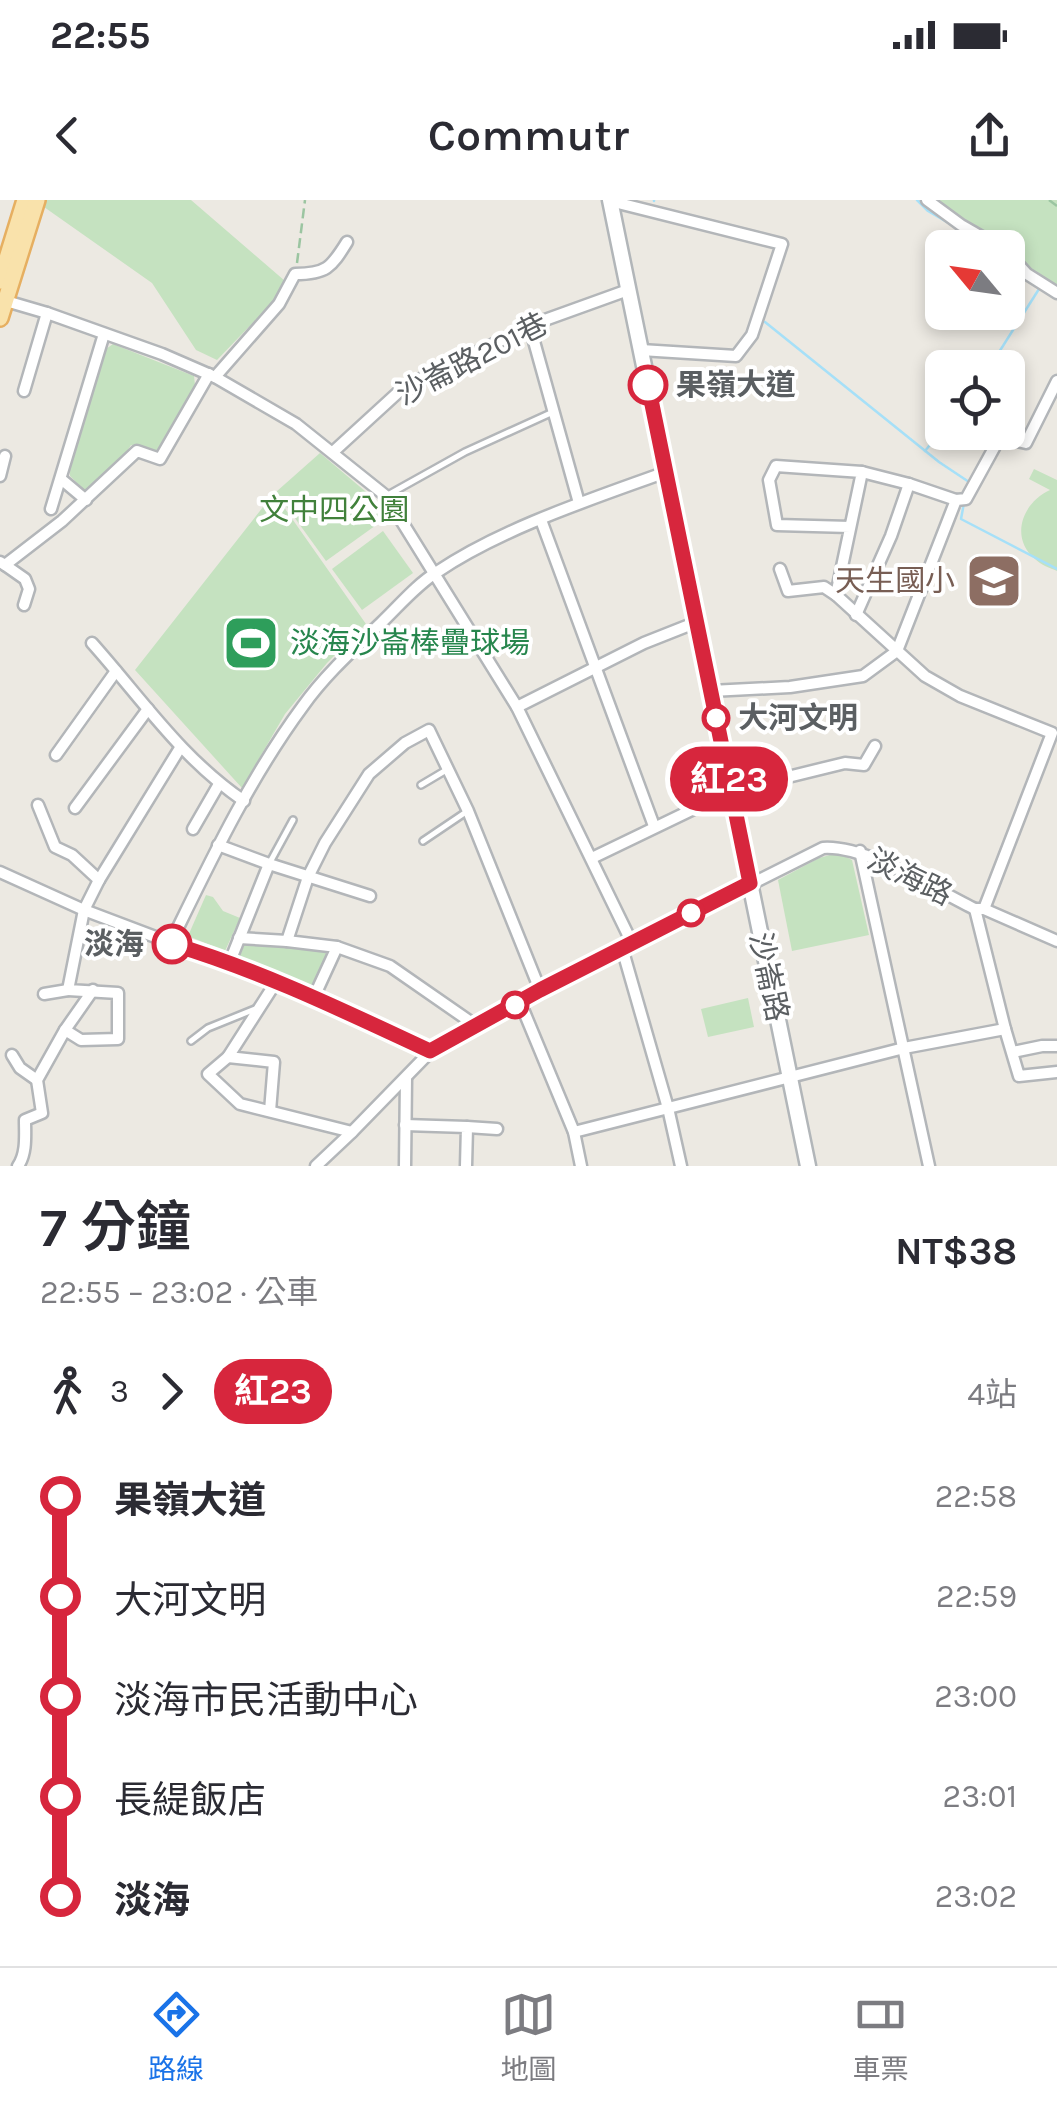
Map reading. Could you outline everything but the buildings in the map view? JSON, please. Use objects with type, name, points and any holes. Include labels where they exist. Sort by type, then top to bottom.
[{"type":"main road","points":[[0,280],[25,200]]},
{"type":"main road","points":[[0,318],[37,200]]},
{"type":"street","points":[[926,200],[970,230]]},
{"type":"street","points":[[610,201],[782,244],[752,336],[736,356],[641,350]]},
{"type":"street","name":"沙崙路","points":[[610,201],[808,1166]]},
{"type":"street","points":[[24,606],[30,589],[25,579],[2,564],[62,521],[137,451],[160,458],[212,376],[279,304],[295,274],[317,274],[334,264],[347,242]]},
{"type":"street","points":[[1025,272],[1057,293]]},
{"type":"street","name":"沙崙路201巷","points":[[333,452],[404,387],[530,326],[628,290]]},
{"type":"street","points":[[6,301],[212,376],[296,424],[386,496],[517,707],[592,858],[627,945],[680,1166]]},
{"type":"street","points":[[24,390],[47,313]]},
{"type":"street","points":[[530,326],[579,504]]},
{"type":"street","points":[[51,510],[104,334]]},
{"type":"street","points":[[850,527],[777,524],[770,480],[776,466],[862,472],[956,500],[966,499],[1000,436],[1026,443],[1057,381]]},
{"type":"street","points":[[0,476],[5,456]]},
{"type":"street","points":[[170,944],[218,844],[274,748],[305,703],[350,652],[434,573],[541,520],[666,472]]},
{"type":"street","points":[[836,594],[862,472]]},
{"type":"street","points":[[61,478],[86,500]]},
{"type":"street","points":[[856,615],[909,484]]},
{"type":"street","points":[[711,691],[790,687],[863,676],[896,651],[956,500]]},
{"type":"street","points":[[541,520],[654,826]]},
{"type":"street","points":[[780,569],[788,591],[824,587],[836,594],[925,676],[960,696],[1054,734],[980,909],[1019,1076],[1057,1072]]},
{"type":"street","points":[[517,707],[644,643],[697,622]]},
{"type":"street","points":[[92,643],[180,748],[244,801]]},
{"type":"street","points":[[56,755],[116,670]]},
{"type":"street","points":[[75,808],[148,709]]},
{"type":"street","points":[[287,942],[308,877],[369,774],[405,743],[429,730],[468,811],[540,990]]},
{"type":"street","points":[[592,858],[731,791],[845,763],[864,766],[875,746]]},
{"type":"street","points":[[68,990],[84,910],[180,748]]},
{"type":"street","points":[[193,828],[219,784]]},
{"type":"street","points":[[38,805],[55,847],[72,855],[99,880]]},
{"type":"street","points":[[218,844],[370,896]]},
{"type":"street","name":"淡海路","points":[[316,1166],[430,1051],[627,945],[823,848],[838,846],[860,851],[1057,941]]},
{"type":"street","points":[[860,851],[929,1166]]},
{"type":"street","points":[[229,964],[269,864]]},
{"type":"street","points":[[0,872],[84,910],[314,997],[430,1051]]},
{"type":"street","points":[[240,938],[336,946],[390,966],[475,1025]]},
{"type":"street","points":[[314,997],[336,946]]},
{"type":"street","points":[[276,982],[228,1058],[208,1074],[240,1104],[352,1132]]},
{"type":"street","points":[[44,994],[68,990],[118,994],[118,1040],[81,1040],[65,1030]]},
{"type":"street","points":[[18,1166],[25,1145],[26,1120],[42,1113],[36,1080],[94,990]]},
{"type":"street","points":[[520,1002],[574,1132],[581,1166]]},
{"type":"street","points":[[574,1132],[904,1048],[1005,1028]]},
{"type":"street","points":[[1013,1052],[1057,1046]]},
{"type":"street","points":[[12,1055],[20,1068],[36,1080]]},
{"type":"street","points":[[228,1058],[274,1062],[270,1111]]},
{"type":"street","points":[[405,1166],[406,1077]]},
{"type":"street","points":[[405,1125],[497,1129]]},
{"type":"street","points":[[466,1166],[468,1127]]},
{"type":"lane","points":[[386,496],[465,452],[553,412]]},
{"type":"lane","points":[[421,784],[448,769]]},
{"type":"lane","points":[[423,842],[468,811]]},
{"type":"lane","points":[[269,864],[294,820]]},
{"type":"lane","points":[[191,1041],[208,1028],[258,1008]]},
{"type":"path","points":[[295,274],[305,200]]},
{"type":"path","points":[[1049,200],[1057,206]]},
{"type":"green space","points":[[46,200],[191,200],[285,281],[273,302],[217,360],[196,350],[152,283],[44,207]]},
{"type":"green space","points":[[933,200],[1057,200],[1057,288],[1025,265],[1025,230],[979,230]]},
{"type":"green space","points":[[113,344],[194,376],[195,385],[157,450],[131,445],[120,462],[87,493],[70,476],[70,469],[106,349]]},
{"type":"green space","name":"文中四公園","points":[[320,453],[372,497],[386,518],[326,561],[276,492]]},
{"type":"green space","points":[[1034,469],[1057,480],[1057,571],[1037,561],[1023,541],[1021,531],[1027,511],[1050,490],[1029,479]]},
{"type":"green space","name":"淡海沙崙棒疊球場","points":[[274,493],[366,624],[285,714],[242,788],[135,670]]},
{"type":"green space","points":[[383,531],[413,573],[362,610],[332,569]]},
{"type":"green space","points":[[830,855],[852,860],[869,935],[792,951],[778,880]]},
{"type":"green space","points":[[206,895],[213,897],[223,911],[240,918],[225,951],[188,936]]},
{"type":"green space","points":[[246,941],[329,950],[313,986],[239,958]]},
{"type":"green space","points":[[748,998],[754,1027],[708,1037],[701,1009]]},
{"type":"waterway","points":[[917,200],[960,230]]},
{"type":"waterway","points":[[1000,350],[1039,289]]},
{"type":"waterway","points":[[765,322],[969,482],[968,486]]},
{"type":"waterway","points":[[964,503],[961,519],[1057,569]]},
{"type":"bus line","name":"紅23","points":[[172,944],[314,997],[430,1051],[750,883],[648,385]]},
{"type":"place","name":"果嶺大道","points":[[648,385]]},
{"type":"place","name":"天生國小","points":[[994,581]]},
{"type":"place","name":"淡海沙崙棒疊球場","points":[[251,643]]},
{"type":"place","name":"大河文明","points":[[716,718]]},
{"type":"place","name":"淡海","points":[[172,944]]}]
